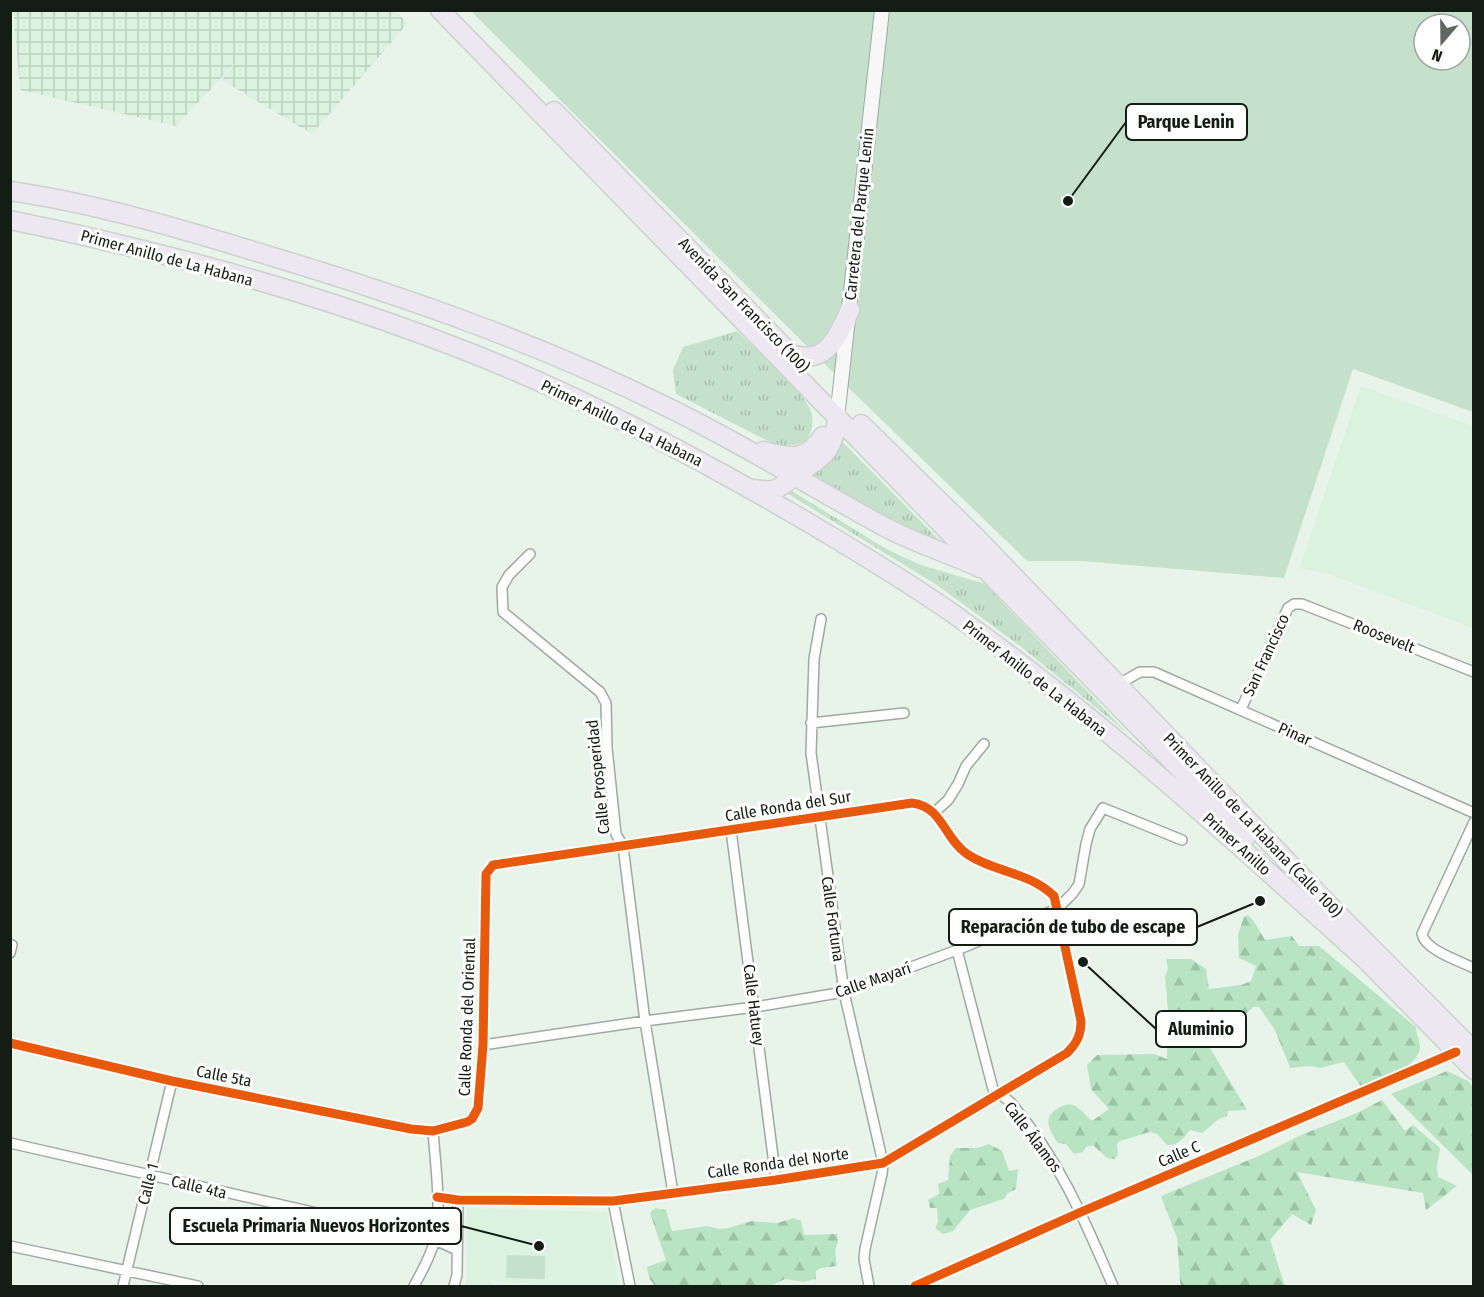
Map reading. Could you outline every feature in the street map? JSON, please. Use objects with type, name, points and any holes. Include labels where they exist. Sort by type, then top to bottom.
[{"type":"highway","name":"Avenida San Francisco (100)","points":[[440,10],[839,411],[1033,597]]},
{"type":"highway","name":"Avenida San Francisco (100)","points":[[457,10],[789,360]]},
{"type":"highway","name":"Primer Anillo de La Habana","points":[[10,191],[100,208],[218,240],[342,277],[425,305],[495,330],[584,368],[666,406],[744,447]]},
{"type":"highway","name":"Primer Anillo de La Habana","points":[[10,220],[99,238],[333,305],[448,344],[595,407],[750,488],[858,552],[954,614],[1022,665],[1161,778]]},
{"type":"highway","points":[[821,438],[824,422],[817,403],[789,360],[820,354],[824,351],[836,338],[850,310]]},
{"type":"highway","name":"Avenida San Francisco (100)","points":[[839,411],[987,572],[1365,959]]},
{"type":"highway","points":[[744,447],[797,456],[812,451],[839,411]]},
{"type":"highway","points":[[750,488],[768,491],[779,489],[811,467],[828,449],[835,435],[839,411]]},
{"type":"highway","points":[[744,447],[885,527],[987,572],[1033,597]]},
{"type":"highway","name":"Primer Anillo de La Habana (Calle 100)","points":[[1033,597],[1465,1051],[1473,1070]]},
{"type":"highway","name":"Primer Anillo","points":[[1161,778],[1365,959]]},
{"type":"highway","name":"Primer Anillo de La Habana (Calle 100)","points":[[1365,959],[1465,1051]]},
{"type":"street","name":"Carretera del Parque Lenin","points":[[839,411],[882,10]]},
{"type":"street","name":"Calle Prosperidad","points":[[530,554],[509,575],[502,587],[503,612],[600,692],[604,698],[616,834],[623,846],[645,1021],[673,1193]]},
{"type":"street","name":"Roosevelt","points":[[1294,604],[1302,604],[1473,672]]},
{"type":"street","name":"San Francisco","points":[[1241,709],[1288,608],[1294,604]]},
{"type":"street","name":"Calle Fortuna","points":[[821,619],[814,659],[811,753],[844,992],[883,1163],[865,1249],[865,1270],[869,1287]]},
{"type":"street","name":"Pinar","points":[[1117,685],[1140,672],[1154,672],[1473,813]]},
{"type":"street","points":[[811,723],[904,713]]},
{"type":"street","points":[[984,744],[966,766],[948,800],[935,812],[950,838],[960,849],[979,861],[1041,884],[1054,896],[1057,909]]},
{"type":"street","name":"Calle Ronda del Sur","points":[[486,874],[493,865],[912,803],[921,804],[935,812]]},
{"type":"street","name":"Calle Mayarí","points":[[483,1045],[755,1007],[844,992],[957,950],[1057,909],[1079,884],[1090,829],[1103,808],[1182,840]]},
{"type":"street","points":[[1473,822],[1422,934],[1426,943],[1433,948],[1473,968]]},
{"type":"street","name":"Calle Hatuey","points":[[731,830],[776,1180]]},
{"type":"street","name":"Calle Ronda del Oriental","points":[[433,1131],[472,1119],[480,1100],[486,874]]},
{"type":"street","name":"Calle Ronda del Norte","points":[[437,1197],[458,1200],[613,1202],[883,1163],[1067,1053],[1074,1046],[1081,1031],[1081,1021],[1057,909]]},
{"type":"street","name":"Calle Álamos","points":[[957,950],[990,1082],[998,1094],[1010,1102],[1059,1168],[1081,1212],[1113,1287]]},
{"type":"street","name":"Calle 5ta","points":[[10,1043],[172,1081],[411,1129],[433,1131]]},
{"type":"street","name":"Calle C","points":[[915,1287],[1081,1212],[1465,1051]]},
{"type":"street","name":"Calle 1","points":[[123,1287],[172,1081]]},
{"type":"street","points":[[414,1287],[435,1240],[437,1197],[433,1131]]},
{"type":"street","name":"Calle 4ta","points":[[10,1143],[435,1240],[457,1250]]},
{"type":"street","points":[[454,1287],[457,1275],[458,1200]]},
{"type":"street","points":[[613,1202],[630,1287]]},
{"type":"street","points":[[10,1246],[198,1287]]},
{"type":"shaded area","points":[[10,11],[395,11],[408,23],[312,134],[222,80],[238,60],[176,126],[20,90],[14,15]]},
{"type":"shaded area","points":[[1361,386],[1473,426],[1473,628],[1328,574],[1299,568]]},
{"type":"shaded area","points":[[467,1208],[607,1212],[619,1286],[550,1286],[491,1280],[491,1286],[466,1286]]},
{"type":"green space","points":[[471,11],[1473,11],[1473,412],[1353,369],[1284,578],[1082,561],[1027,561],[854,393]]},
{"type":"green space","points":[[737,331],[791,383],[808,405],[812,414],[811,432],[801,443],[774,444],[676,394],[673,370],[683,347]]},
{"type":"green space","points":[[838,437],[942,543],[898,525],[811,474]]},
{"type":"green space","points":[[787,488],[888,550],[921,565],[985,584],[1126,732],[1020,646],[937,585],[785,492]]},
{"type":"green space","points":[[1248,915],[1265,940],[1292,936],[1299,946],[1319,946],[1416,1027],[1420,1047],[1413,1061],[1387,1077],[1361,1087],[1344,1062],[1320,1068],[1311,1066],[1290,1068],[1275,1030],[1259,1007],[1253,1007],[1242,1017],[1228,1023],[1197,1026],[1247,1110],[1228,1111],[1227,1116],[1219,1119],[1202,1133],[1190,1130],[1183,1139],[1174,1144],[1167,1145],[1157,1134],[1150,1132],[1120,1141],[1117,1144],[1118,1154],[1115,1159],[1107,1158],[1093,1145],[1086,1147],[1083,1152],[1074,1154],[1066,1144],[1058,1143],[1052,1133],[1049,1119],[1050,1115],[1060,1107],[1071,1104],[1092,1121],[1109,1109],[1091,1089],[1087,1065],[1097,1055],[1154,1054],[1167,1059],[1168,1010],[1165,976],[1168,969],[1166,959],[1191,959],[1206,969],[1209,989],[1241,985],[1251,981],[1256,966],[1239,958],[1238,934],[1244,917]]},
{"type":"green space","points":[[1447,1071],[1468,1081],[1473,1087],[1473,1175],[1391,1094]]},
{"type":"green space","points":[[1382,1100],[1405,1131],[1413,1125],[1440,1148],[1438,1177],[1457,1186],[1426,1210],[1423,1193],[1297,1172],[1316,1210],[1311,1225],[1292,1214],[1270,1240],[1285,1286],[1182,1286],[1177,1238],[1161,1196],[1261,1155]]},
{"type":"green space","points":[[989,1144],[1002,1151],[1009,1171],[1018,1169],[1016,1189],[1008,1193],[1004,1199],[970,1210],[953,1231],[943,1234],[935,1228],[938,1222],[937,1208],[930,1208],[928,1200],[939,1194],[938,1184],[948,1180],[950,1156],[956,1148],[977,1148]]},
{"type":"green space","points":[[655,1208],[666,1210],[672,1231],[707,1226],[719,1229],[728,1228],[752,1221],[777,1223],[794,1218],[801,1221],[804,1235],[837,1234],[838,1241],[835,1251],[837,1266],[816,1271],[816,1279],[803,1282],[785,1279],[771,1286],[655,1286],[649,1278],[647,1267],[666,1260],[650,1213]]},
{"type":"green space","points":[[507,1255],[545,1256],[545,1279],[506,1278]]},
{"type":"cycle path","points":[[10,1043],[172,1081],[411,1129],[433,1131],[467,1122],[472,1119],[478,1108],[483,1045],[486,874],[493,865],[912,803],[930,810],[937,816],[959,847],[967,854],[1033,882],[1054,896],[1081,1021],[1076,1042],[1067,1053],[883,1163],[776,1180],[613,1201],[458,1200],[437,1197]]},
{"type":"cycle path","points":[[915,1286],[1081,1212],[1456,1052]]},
{"type":"place","name":"Parque Lenin","points":[[1068,201]]},
{"type":"place","name":"Reparación de tubo de escape","points":[[1260,901]]},
{"type":"place","name":"Aluminio","points":[[1083,962]]},
{"type":"place","name":"Escuela Primaria Nuevos Horizontes","points":[[539,1246]]}]
